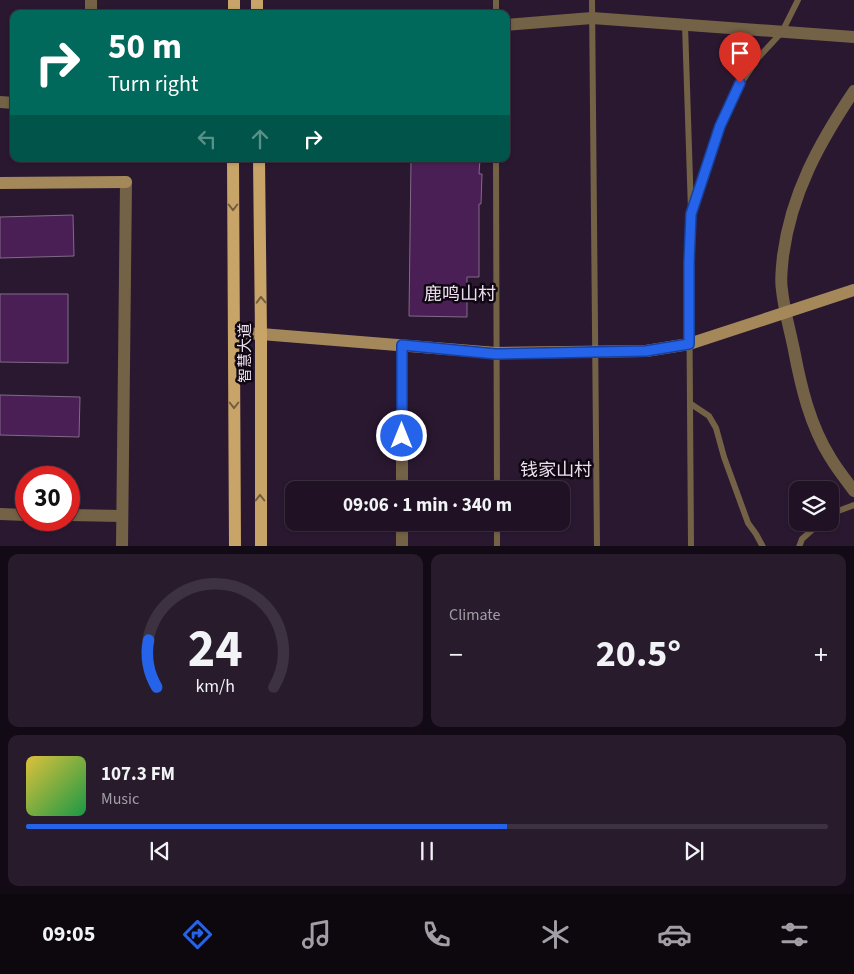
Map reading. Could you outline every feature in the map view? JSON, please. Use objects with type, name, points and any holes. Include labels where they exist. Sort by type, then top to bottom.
[{"type":"main road","name":"智慧大道","points":[[233,162],[234,546]]},
{"type":"main road","name":"智慧大道","points":[[259,162],[261,546]]},
{"type":"street","points":[[510,25],[592,18],[854,37]]},
{"type":"street","points":[[854,91],[822,144],[804,178],[792,208],[786,234],[781,289],[805,400],[829,456],[854,491]]},
{"type":"street","points":[[0,183],[126,182],[122,546]]},
{"type":"street","points":[[234,333],[496,354],[646,351],[689,344],[854,290]]},
{"type":"street","points":[[402,345],[402,481]]},
{"type":"street","points":[[0,514],[15,515]]},
{"type":"street","points":[[80,516],[121,516]]},
{"type":"street","points":[[402,531],[402,546]]},
{"type":"lane","points":[[592,0],[597,546]]},
{"type":"lane","points":[[691,214],[714,142],[740,83],[758,58],[782,32],[798,0]]},
{"type":"lane","points":[[685,24],[691,214],[689,263],[691,546]]},
{"type":"lane","points":[[496,162],[497,481]]},
{"type":"lane","points":[[691,404],[709,416],[716,428],[726,464],[748,524],[763,546]]},
{"type":"lane","points":[[839,511],[854,505]]},
{"type":"lane","points":[[497,531],[497,546]]},
{"type":"lane","points":[[798,546],[802,539],[811,531]]},
{"type":"building","points":[[411,162],[480,162],[479,174],[482,174],[481,204],[479,204],[479,277],[467,277],[467,317],[409,316]]},
{"type":"building","points":[[73,215],[74,256],[0,258],[0,217]]},
{"type":"building","points":[[0,294],[68,294],[68,363],[0,362]]},
{"type":"building","points":[[0,395],[80,397],[79,437],[0,435]]},
{"type":"district","name":"鹿鸣山村","points":[[460,294]]},
{"type":"district","name":"钱家山村","points":[[556,470]]},
{"type":"route","points":[[402,436],[402,345],[496,354],[646,351],[689,344],[691,214],[720,126],[740,83]]}]
